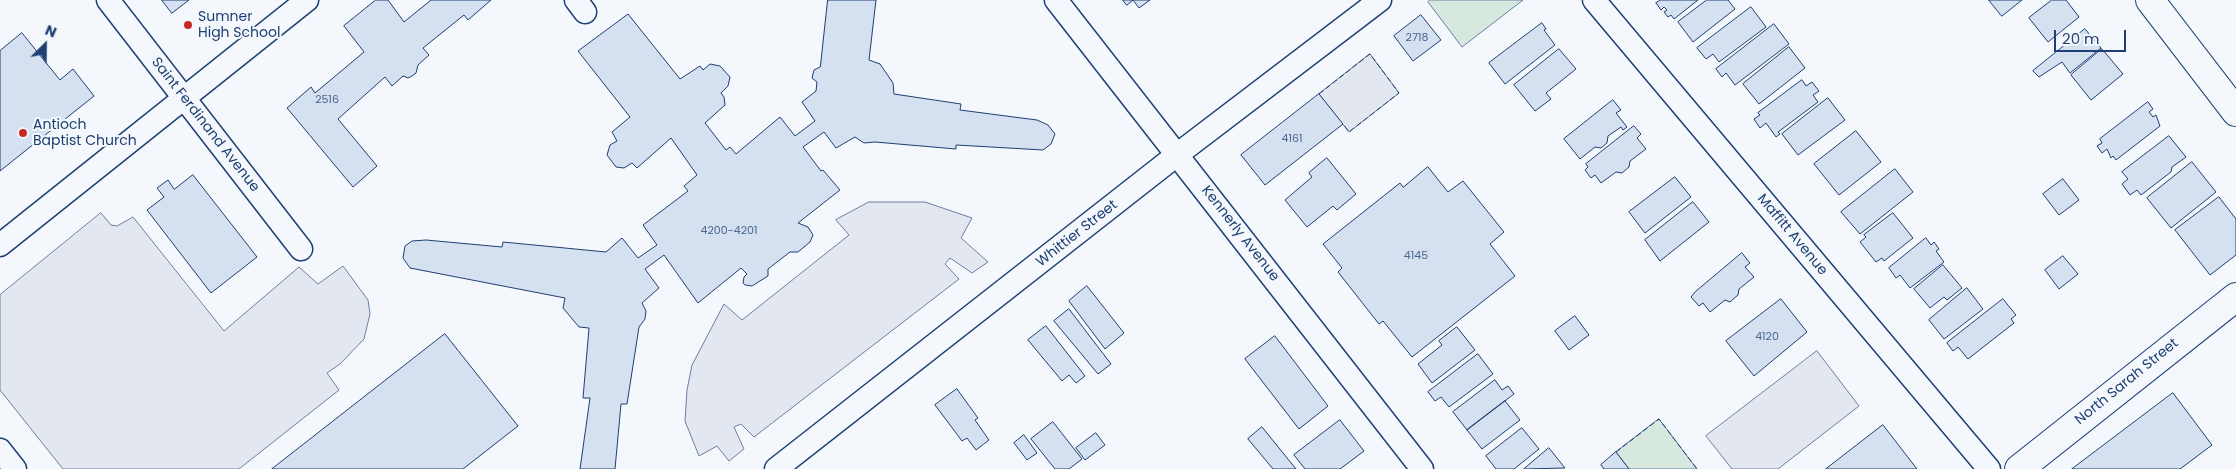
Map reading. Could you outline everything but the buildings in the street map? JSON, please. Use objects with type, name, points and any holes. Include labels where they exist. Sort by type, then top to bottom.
[{"type":"street","name":"Saint Ferdinand Avenue","points":[[108,0],[301,249]]},
{"type":"street","points":[[0,245],[307,0]]},
{"type":"street","name":"Kennerly Avenue","points":[[1056,0],[1178,154],[1414,466]]},
{"type":"street","name":"Whittier Street","points":[[776,469],[1178,154],[1380,0]]},
{"type":"street","name":"Maffitt Avenue","points":[[1594,0],[1989,469]]},
{"type":"street","points":[[2150,0],[2236,112]]},
{"type":"street","name":"North Sarah Street","points":[[2020,469],[2236,296]]},
{"type":"street","points":[[0,450],[15,469]]},
{"type":"shaded area","points":[[1430,0],[1523,0],[1462,47],[1428,2]]},
{"type":"shaded area","points":[[1370,54],[1399,93],[1349,132],[1319,94]]},
{"type":"shaded area","points":[[869,202],[925,202],[972,218],[961,238],[988,262],[972,273],[950,258],[945,264],[959,279],[754,437],[741,424],[734,427],[744,449],[729,461],[717,446],[699,456],[685,421],[687,390],[692,365],[724,304],[742,320],[849,235],[836,220]]},
{"type":"shaded area","points":[[101,213],[111,225],[117,226],[133,217],[224,331],[299,267],[318,284],[343,266],[368,300],[370,314],[364,339],[340,364],[327,373],[339,390],[239,469],[63,469],[0,390],[0,295]]},
{"type":"shaded area","points":[[1817,351],[1859,406],[1778,469],[1732,469],[1706,436]]},
{"type":"shaded area","points":[[1659,419],[1697,469],[1629,469],[1616,452]]},
{"type":"fence","points":[[1319,94],[1370,54],[1399,93],[1349,132],[1343,124]]},
{"type":"fence","points":[[1616,452],[1659,419],[1697,469]]},
{"type":"place","name":"Sumner High School","points":[[188,25]]},
{"type":"place","name":"Antioch Baptist Church","points":[[23,133]]}]
